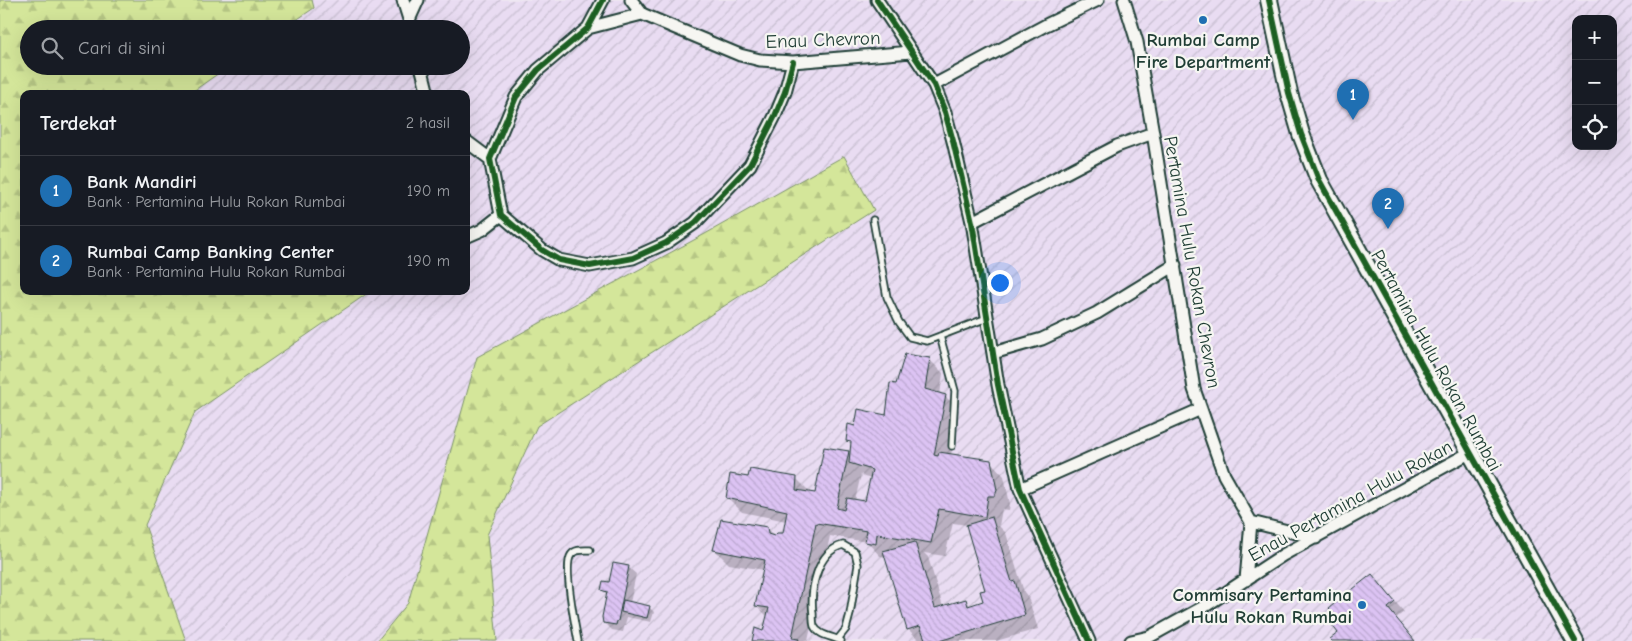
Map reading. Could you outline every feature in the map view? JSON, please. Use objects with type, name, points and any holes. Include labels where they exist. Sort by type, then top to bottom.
[{"type":"street","points":[[403,0],[409,20]]},
{"type":"street","points":[[412,20],[418,0]]},
{"type":"street","points":[[603,0],[588,28],[538,70],[516,97],[490,159],[501,214],[542,250],[559,260],[590,266],[633,258],[666,244],[695,223],[750,165],[785,92],[793,62]]},
{"type":"street","name":"Enau Chevron","points":[[631,0],[642,14],[740,55],[760,60],[793,62],[911,52]]},
{"type":"street","points":[[877,0],[934,85],[953,141],[972,222],[998,385],[1020,489],[1089,641]]},
{"type":"street","points":[[934,85],[1046,25],[1098,0]]},
{"type":"street","name":"Pertamina Hulu Rokan Chevron","points":[[1124,0],[1137,42],[1194,389],[1224,475],[1251,522]]},
{"type":"street","name":"Pertamina Hulu Rokan Rumbai","points":[[1269,0],[1300,134],[1319,180],[1575,641]]},
{"type":"street","points":[[588,28],[642,14]]},
{"type":"street","points":[[423,75],[427,90]]},
{"type":"street","points":[[972,222],[1108,150],[1153,133]]},
{"type":"street","points":[[470,144],[490,159]]},
{"type":"street","points":[[470,235],[482,230],[501,214]]},
{"type":"street","points":[[993,353],[1042,339],[1097,314],[1175,266]]},
{"type":"street","points":[[1020,489],[1201,409]]},
{"type":"street","name":"Enau Pertamina Hulu Rokan","points":[[1131,641],[1148,637],[1206,606],[1283,555],[1471,452]]},
{"type":"street","points":[[1251,522],[1316,538]]},
{"type":"street","name":"Enau Pertamina Hulu Rokan","points":[[1246,580],[1251,522]]},
{"type":"lane","points":[[874,220],[887,297],[899,322],[910,337],[927,340],[987,318]]},
{"type":"lane","points":[[940,336],[956,391],[952,446]]},
{"type":"lane","points":[[843,545],[854,552],[858,565],[846,629],[839,640],[822,634],[814,626],[812,604],[813,586],[823,558],[833,548],[843,545]]},
{"type":"lane","points":[[578,641],[567,566],[571,554],[577,550],[590,550]]},
{"type":"shaded area","points":[[0,0],[1632,0],[1632,641],[0,641]]},
{"type":"green space","points":[[0,0],[312,0],[314,8],[296,20],[20,20],[20,75],[216,75],[195,90],[20,90],[20,295],[365,295],[195,412],[145,525],[186,641],[0,641]]},
{"type":"green space","points":[[844,156],[874,210],[537,426],[487,535],[497,641],[377,641],[408,603],[477,357],[705,234]]},
{"type":"building","points":[[905,354],[930,358],[925,389],[946,395],[934,455],[938,456],[939,452],[991,460],[997,490],[995,496],[988,496],[985,517],[939,509],[931,543],[877,534],[876,544],[865,542],[867,531],[816,523],[792,638],[799,639],[798,641],[752,641],[755,628],[763,631],[769,608],[755,606],[765,560],[713,550],[721,519],[767,527],[768,534],[774,536],[777,533],[783,533],[787,511],[726,498],[730,474],[748,477],[750,469],[797,477],[796,490],[815,493],[824,447],[849,451],[837,508],[844,510],[847,498],[865,501],[872,470],[849,463],[851,442],[846,441],[848,424],[855,426],[858,409],[886,415],[890,383],[896,384]]},
{"type":"building","points":[[992,517],[1012,582],[1015,581],[1025,615],[939,641],[925,639],[920,626],[907,630],[883,551],[915,542],[935,608],[966,599],[968,606],[983,601],[980,591],[985,590],[966,525]]},
{"type":"building","points":[[613,563],[629,566],[616,625],[603,623],[602,617],[607,592],[601,590],[603,581],[609,582]]},
{"type":"building","name":"Commisary Pertamina Hulu Rokan Rumbai","points":[[1372,574],[1395,602],[1388,608],[1415,641],[1332,641],[1330,639],[1338,633],[1329,621],[1336,616],[1329,608]]},
{"type":"building","points":[[623,600],[650,606],[647,618],[621,612]]},
{"type":"cycle path","points":[[603,0],[588,28],[538,70],[516,97],[490,159],[501,215],[542,250],[559,260],[590,266],[633,258],[666,243],[695,223],[750,165],[775,116],[785,92],[793,62]]},
{"type":"cycle path","points":[[877,0],[934,85],[945,112],[972,222],[998,385],[1020,489],[1089,641]]},
{"type":"cycle path","points":[[1269,0],[1289,93],[1301,134],[1319,180],[1575,641]]},
{"type":"place","name":"Rumbai Camp Fire Department","points":[[1203,20]]},
{"type":"place","name":"Bank Mandiri","points":[[1353,120]]},
{"type":"place","name":"Rumbai Camp Banking Center","points":[[1388,229]]},
{"type":"place","name":"Commisary Pertamina Hulu Rokan Rumbai","points":[[1362,605]]}]
